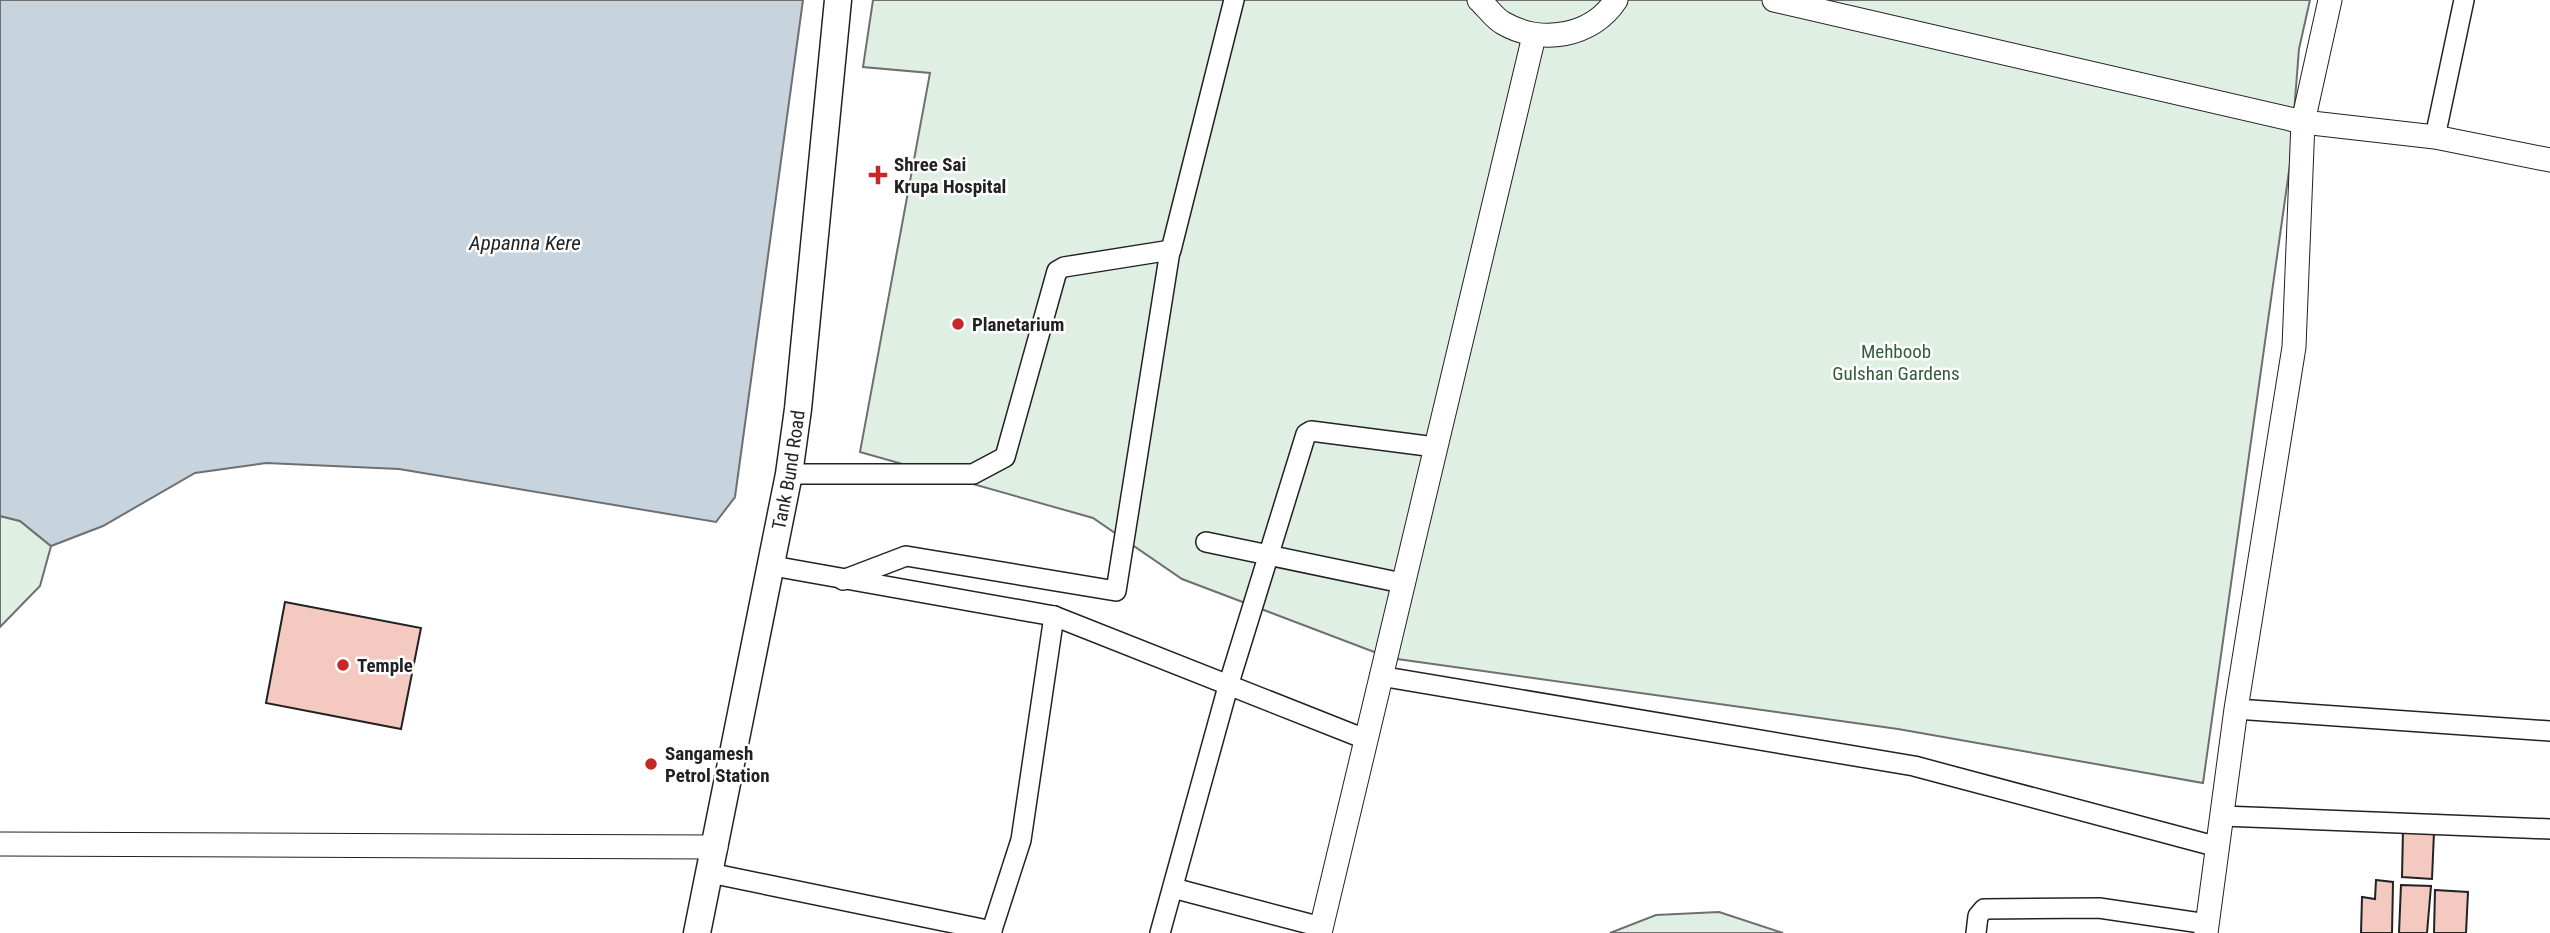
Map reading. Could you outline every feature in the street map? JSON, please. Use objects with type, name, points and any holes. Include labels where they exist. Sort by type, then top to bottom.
[{"type":"main road","name":"Tank Bund Road","points":[[697,933],[773,566],[789,474],[798,409],[838,0]]},
{"type":"street","points":[[843,580],[906,556],[1116,591],[1170,251],[1234,0]]},
{"type":"street","points":[[1479,0],[1501,23],[1534,36],[1570,34],[1607,13],[1616,0]]},
{"type":"street","points":[[1774,0],[2303,122],[2435,137],[2550,160]]},
{"type":"street","points":[[1976,933],[1978,916],[1984,909],[2082,908],[2206,928],[2236,709],[2294,347],[2303,122],[2330,0]]},
{"type":"street","points":[[2435,137],[2464,0]]},
{"type":"street","points":[[1173,888],[1320,930],[1534,36]]},
{"type":"street","points":[[789,474],[973,474],[1001,461],[1009,448],[1057,271],[1064,267],[1170,251]]},
{"type":"street","points":[[1160,933],[1228,683],[1309,431],[1435,447]]},
{"type":"street","points":[[1206,542],[1402,583]]},
{"type":"street","points":[[773,566],[1054,616],[1365,739]]},
{"type":"street","points":[[710,873],[992,932],[1021,840],[1054,616]]},
{"type":"street","points":[[1380,676],[1914,766],[2218,847]]},
{"type":"street","points":[[2236,709],[2550,731]]},
{"type":"street","points":[[2222,816],[2550,829]]},
{"type":"street","points":[[0,844],[716,847]]},
{"type":"street","points":[[2123,933],[2125,913]]},
{"type":"green space","name":"Mehboob Gulshan Gardens","points":[[873,0],[2310,0],[2299,49],[2290,164],[2203,783],[1898,729],[1390,658],[1182,579],[1093,518],[860,452],[930,73],[863,67]]},
{"type":"green space","points":[[0,516],[20,521],[51,546],[40,586],[0,627]]},
{"type":"green space","points":[[1719,912],[1783,933],[1610,933],[1656,915]]},
{"type":"water","name":"Appanna Kere","points":[[0,0],[803,0],[735,497],[716,522],[399,469],[266,463],[195,473],[103,526],[51,546],[20,521],[0,516]]},
{"type":"building","name":"Temple","points":[[285,602],[421,628],[401,729],[266,703]]},
{"type":"building","points":[[2403,829],[2434,832],[2432,879],[2402,877]]},
{"type":"building","points":[[2376,880],[2393,882],[2392,933],[2361,933],[2362,897],[2375,899]]},
{"type":"building","points":[[2401,885],[2431,886],[2427,933],[2399,933]]},
{"type":"building","points":[[2435,890],[2468,892],[2466,933],[2434,933]]},
{"type":"place","name":"Shree Sai Krupa Hospital","points":[[878,175]]},
{"type":"place","name":"Planetarium","points":[[958,324]]},
{"type":"place","name":"Temple","points":[[343,665]]},
{"type":"place","name":"Sangamesh Petrol Station","points":[[651,764]]}]
